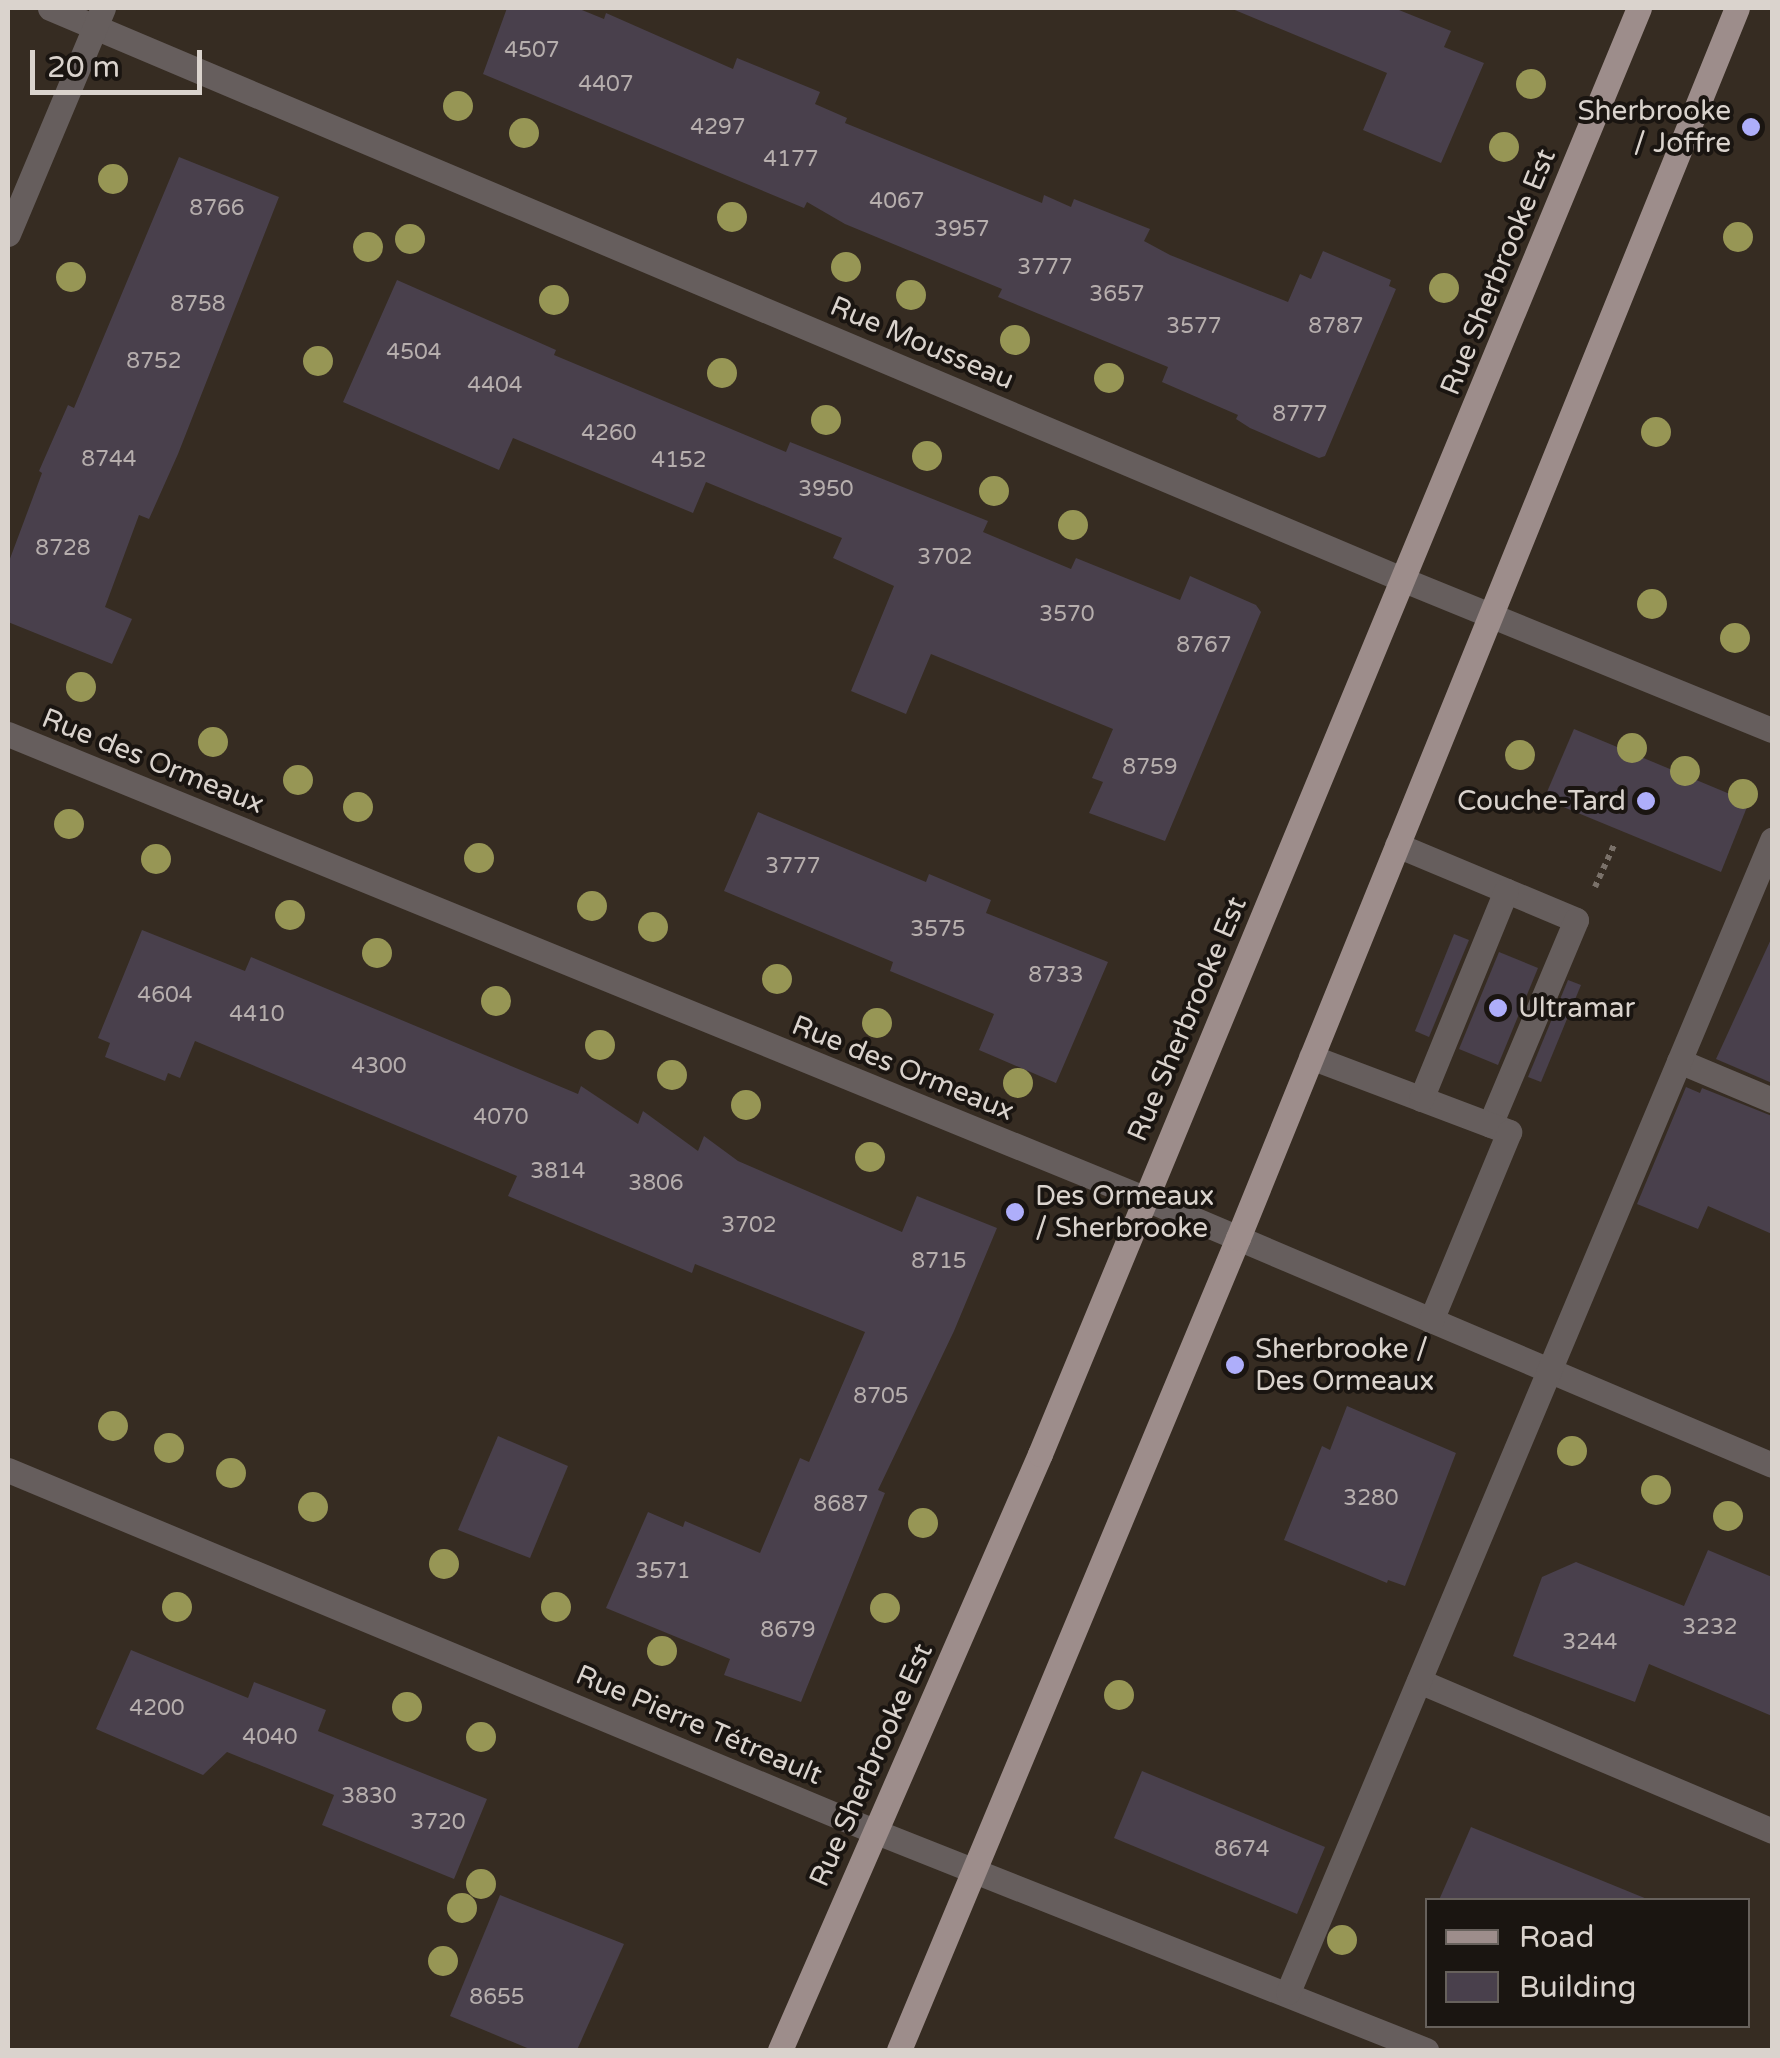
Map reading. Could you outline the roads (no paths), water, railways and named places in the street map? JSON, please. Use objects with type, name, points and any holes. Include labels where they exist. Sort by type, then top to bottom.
[{"type":"main road","name":"Rue Sherbrooke Est","points":[[780,2050],[1040,1454],[1640,8]]},
{"type":"main road","points":[[899,2050],[1238,1238],[1737,8]]},
{"type":"street","name":"Rue Mousseau","points":[[50,8],[99,17],[1404,580],[1772,730]]},
{"type":"street","points":[[8,234],[99,17]]},
{"type":"street","name":"Rue des Ormeaux","points":[[8,734],[1144,1198],[1772,1465]]},
{"type":"street","points":[[1288,1992],[1772,840]]},
{"type":"street","points":[[1397,844],[1576,920],[1490,1126]]},
{"type":"street","points":[[1420,1098],[1506,891]]},
{"type":"street","points":[[1311,1057],[1509,1132],[1431,1320]]},
{"type":"street","points":[[1679,1061],[1772,1100]]},
{"type":"street","name":"Rue Pierre Tétreault","points":[[8,1470],[874,1831],[1288,1992],[1426,2050]]},
{"type":"street","points":[[1419,1680],[1772,1831]]},
{"type":"place","name":"Sherbrooke / Joffre","points":[[1751,127]]},
{"type":"place","name":"Couche-Tard","points":[[1646,801]]},
{"type":"place","name":"Ultramar","points":[[1498,1008]]},
{"type":"place","name":"Des Ormeaux / Sherbrooke","points":[[1015,1212]]},
{"type":"place","name":"Sherbrooke / Des Ormeaux","points":[[1235,1365]]}]
